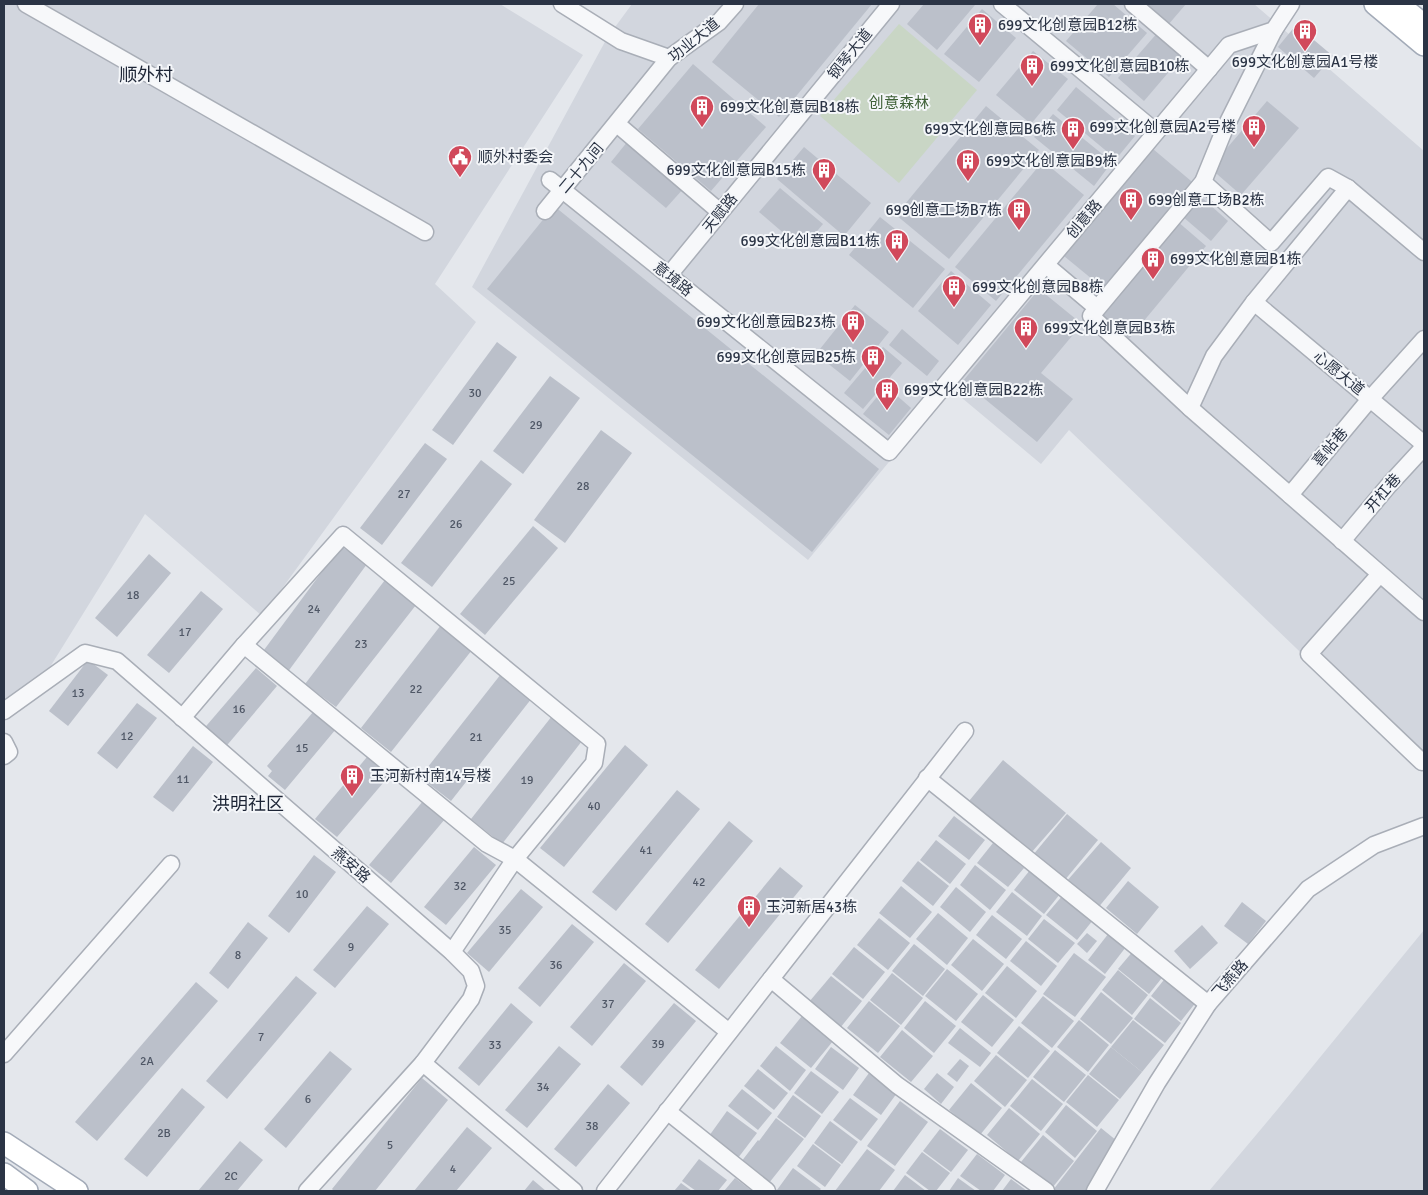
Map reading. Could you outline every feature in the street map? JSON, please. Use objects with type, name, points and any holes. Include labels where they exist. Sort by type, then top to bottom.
[{"type":"main road","points":[[1375,4],[1424,45]]},
{"type":"main road","points":[[1398,4],[1424,25]]},
{"type":"main road","points":[[4,1143],[77,1191]]},
{"type":"main road","points":[[4,1174],[27,1191]]},
{"type":"street","points":[[26,4],[425,232]]},
{"type":"street","points":[[562,4],[621,40],[670,58]]},
{"type":"street","name":"功业大道","points":[[617,124],[670,58],[719,22],[735,4]]},
{"type":"street","name":"钢琴大道","points":[[790,127],[891,4]]},
{"type":"street","points":[[1002,4],[1156,132]]},
{"type":"street","points":[[1133,4],[1209,69]]},
{"type":"street","points":[[1291,4],[1274,30],[1225,128],[1203,182],[1091,316],[1190,408],[1380,574],[1423,609]]},
{"type":"street","name":"创意路","points":[[889,452],[1229,45],[1274,30]]},
{"type":"street","points":[[617,124],[720,212]]},
{"type":"street","name":"二十九间","points":[[545,211],[557,185],[617,124]]},
{"type":"street","name":"天赋路","points":[[669,275],[790,127]]},
{"type":"street","points":[[1203,182],[1271,243],[1328,177],[1348,188],[1424,252]]},
{"type":"street","name":"意境路","points":[[557,185],[889,452]]},
{"type":"street","points":[[1190,408],[1214,356],[1254,302],[1348,188]]},
{"type":"street","points":[[1046,265],[1097,308]]},
{"type":"street","name":"心愿大道","points":[[1254,302],[1424,445]]},
{"type":"street","name":"喜帖巷","points":[[1290,495],[1424,338]]},
{"type":"street","name":"开杠巷","points":[[1342,541],[1424,445]]},
{"type":"street","points":[[182,718],[343,535],[597,744],[594,763],[515,858],[452,952]]},
{"type":"street","points":[[1380,574],[1310,654],[1422,762],[1424,760]]},
{"type":"street","points":[[244,646],[487,844],[515,858],[729,1032]]},
{"type":"street","name":"燕安路","points":[[4,711],[85,653],[117,661],[452,952],[471,971],[476,986],[471,998],[423,1063],[307,1191]]},
{"type":"street","points":[[605,1191],[965,731]]},
{"type":"street","points":[[4,742],[9,752],[4,756]]},
{"type":"street","points":[[927,778],[1208,1004]]},
{"type":"street","name":"飞燕路","points":[[1096,1191],[1157,1083],[1208,1004],[1308,889],[1374,846],[1424,826]]},
{"type":"street","points":[[4,1054],[171,864]]},
{"type":"street","points":[[771,979],[897,1085],[1046,1191]]},
{"type":"street","points":[[423,1063],[574,1191]]},
{"type":"street","points":[[668,1111],[767,1191]]},
{"type":"shaded area","points":[[4,4],[500,4],[583,55],[435,284],[476,322],[262,616],[145,514],[50,667],[4,707]]},
{"type":"shaded area","points":[[632,4],[1254,4],[1424,151],[1424,771],[1069,430],[1041,464],[950,388],[808,560],[472,287],[607,38]]},
{"type":"shaded area","points":[[1424,930],[1424,1191],[1209,1191],[1277,1110]]},
{"type":"green space","name":"创意森林","points":[[899,24],[977,90],[899,183],[820,116]]},
{"type":"building","points":[[759,4],[872,4],[779,117],[712,62]]},
{"type":"building","points":[[924,4],[975,5],[937,50],[907,24]]},
{"type":"building","points":[[1098,4],[1113,4],[1147,33],[1109,77],[1066,41]]},
{"type":"building","points":[[1143,4],[1186,4],[1168,25]]},
{"type":"building","name":"699文化创意园B12栋","points":[[982,9],[1016,38],[979,82],[944,54]]},
{"type":"building","name":"699文化创意园A1号楼","points":[[1296,25],[1333,56],[1314,78],[1278,47]]},
{"type":"building","points":[[1159,31],[1185,53],[1144,101],[1118,78]]},
{"type":"building","name":"699文化创意园B10栋","points":[[1033,51],[1068,79],[1031,124],[996,95]]},
{"type":"building","name":"699文化创意园B18栋","points":[[693,64],[766,127],[711,191],[638,129]]},
{"type":"building","points":[[1076,87],[1135,136],[1116,159],[1057,110]]},
{"type":"building","name":"699文化创意园A2号楼","points":[[1267,101],[1299,128],[1241,195],[1210,168]]},
{"type":"building","name":"699文化创意园B9栋","points":[[986,106],[1039,150],[949,259],[896,215]]},
{"type":"building","name":"699文化创意园B6栋","points":[[1053,114],[1112,162],[1094,186],[1034,137]]},
{"type":"building","points":[[628,141],[684,188],[666,208],[611,162]]},
{"type":"building","name":"699文化创意园B15栋","points":[[804,147],[871,203],[844,236],[777,179]]},
{"type":"building","name":"699创意工场B2栋","points":[[1153,149],[1197,186],[1109,293],[1064,256]]},
{"type":"building","name":"699创意工场B7栋","points":[[1043,161],[1084,195],[996,301],[955,267]]},
{"type":"building","points":[[780,188],[823,224],[802,249],[759,212]]},
{"type":"building","points":[[1199,195],[1228,221],[1211,241],[1182,216]]},
{"type":"building","points":[[554,206],[879,469],[812,552],[487,289]]},
{"type":"building","name":"699文化创意园B11栋","points":[[880,217],[945,269],[913,308],[849,255]]},
{"type":"building","name":"699文化创意园B1栋","points":[[1177,221],[1206,246],[1128,340],[1099,315]]},
{"type":"building","name":"699文化创意园B8栋","points":[[951,271],[991,305],[958,345],[918,311]]},
{"type":"building","name":"699文化创意园B3栋","points":[[1039,289],[1082,324],[1041,373],[1073,399],[1037,442],[963,381]]},
{"type":"building","name":"699文化创意园B23栋","points":[[855,305],[889,332],[850,381],[816,354]]},
{"type":"building","points":[[902,329],[939,361],[927,376],[889,345]]},
{"type":"building","points":[[497,342],[517,357],[453,445],[432,430]]},
{"type":"building","name":"699文化创意园B25栋","points":[[883,347],[902,363],[863,409],[844,393]]},
{"type":"building","points":[[550,376],[580,398],[523,474],[493,451]]},
{"type":"building","name":"699文化创意园B22栋","points":[[886,386],[911,408],[889,435],[863,414]]},
{"type":"building","points":[[601,430],[632,453],[565,543],[534,520]]},
{"type":"building","points":[[425,443],[447,459],[382,545],[360,528]]},
{"type":"building","points":[[481,460],[512,484],[432,587],[401,563]]},
{"type":"building","points":[[533,526],[558,548],[485,635],[460,614]]},
{"type":"building","points":[[341,546],[367,564],[287,673],[261,654]]},
{"type":"building","points":[[149,554],[171,573],[117,637],[95,618]]},
{"type":"building","points":[[385,580],[416,605],[336,707],[305,684]]},
{"type":"building","points":[[201,591],[223,609],[169,673],[147,655]]},
{"type":"building","points":[[441,625],[472,650],[391,752],[361,728]]},
{"type":"building","points":[[88,660],[108,675],[68,726],[49,711]]},
{"type":"building","points":[[256,668],[277,686],[223,750],[201,732]]},
{"type":"building","points":[[501,674],[532,698],[451,801],[420,777]]},
{"type":"building","points":[[137,703],[157,718],[117,769],[97,753]]},
{"type":"building","points":[[314,711],[336,729],[285,790],[268,776],[272,771],[267,766]]},
{"type":"building","points":[[552,716],[582,741],[502,844],[471,819]]},
{"type":"building","points":[[625,745],[648,765],[564,867],[540,848]]},
{"type":"building","points":[[193,746],[213,762],[173,812],[153,797]]},
{"type":"building","name":"玉河新村南14号楼","points":[[367,757],[389,776],[337,837],[315,819]]},
{"type":"building","points":[[1003,760],[1066,813],[1031,853],[969,801]]},
{"type":"building","points":[[677,790],[700,809],[616,911],[592,892]]},
{"type":"building","points":[[424,800],[445,819],[391,883],[369,865]]},
{"type":"building","points":[[1067,814],[1098,840],[1064,881],[1033,855]]},
{"type":"building","points":[[954,816],[985,840],[969,860],[938,836]]},
{"type":"building","points":[[729,821],[753,841],[668,943],[645,924]]},
{"type":"building","points":[[936,840],[966,864],[950,884],[920,860]]},
{"type":"building","points":[[1101,842],[1131,868],[1097,909],[1066,882]]},
{"type":"building","points":[[993,843],[1024,868],[1008,887],[977,863]]},
{"type":"building","points":[[474,847],[496,865],[446,925],[424,907]]},
{"type":"building","points":[[314,855],[336,872],[289,933],[268,916]]},
{"type":"building","points":[[918,861],[949,886],[933,906],[902,881]]},
{"type":"building","points":[[975,865],[1006,890],[990,910],[960,885]]},
{"type":"building","name":"玉河新居43栋","points":[[780,867],[803,886],[719,989],[695,970]]},
{"type":"building","points":[[1030,870],[1060,894],[1044,914],[1014,890]]},
{"type":"building","points":[[1128,881],[1159,907],[1137,934],[1106,908]]},
{"type":"building","points":[[901,886],[932,912],[910,938],[879,913]]},
{"type":"building","points":[[956,887],[986,912],[970,932],[940,907]]},
{"type":"building","points":[[521,889],[543,907],[489,972],[467,953]]},
{"type":"building","points":[[1012,892],[1042,916],[1027,936],[996,912]]},
{"type":"building","points":[[1063,895],[1093,920],[1077,940],[1046,915]]},
{"type":"building","points":[[1242,902],[1266,921],[1248,944],[1224,926]]},
{"type":"building","points":[[367,906],[389,924],[335,988],[313,970]]},
{"type":"building","points":[[938,913],[968,938],[947,965],[916,939]]},
{"type":"building","points":[[992,915],[1022,939],[1006,959],[976,935]]},
{"type":"building","points":[[879,918],[910,943],[888,970],[857,945]]},
{"type":"building","points":[[1044,919],[1075,943],[1058,963],[1028,939]]},
{"type":"building","points":[[248,922],[268,938],[228,989],[209,973]]},
{"type":"building","points":[[572,924],[594,942],[540,1007],[518,988]]},
{"type":"building","points":[[1202,925],[1218,943],[1190,969],[1174,951]]},
{"type":"building","points":[[1112,929],[1129,943],[1105,974],[1088,960]]},
{"type":"building","points":[[1087,933],[1097,941],[1087,953],[1077,944]]},
{"type":"building","points":[[973,939],[1004,964],[982,991],[951,965]]},
{"type":"building","points":[[1026,941],[1057,966],[1041,986],[1010,961]]},
{"type":"building","points":[[914,944],[945,969],[923,996],[892,971]]},
{"type":"building","points":[[854,947],[885,972],[863,999],[832,974]]},
{"type":"building","points":[[1134,950],[1165,974],[1149,994],[1118,969]]},
{"type":"building","points":[[1074,953],[1106,977],[1075,1017],[1043,994]]},
{"type":"building","points":[[624,963],[646,981],[592,1046],[570,1027]]},
{"type":"building","points":[[1007,966],[1037,991],[1016,1018],[985,993]]},
{"type":"building","points":[[947,969],[978,994],[956,1021],[925,996]]},
{"type":"building","points":[[1118,970],[1148,995],[1132,1015],[1102,990]]},
{"type":"building","points":[[892,973],[923,998],[901,1025],[870,1000]]},
{"type":"building","points":[[296,976],[317,993],[227,1099],[206,1081]]},
{"type":"building","points":[[831,976],[862,1001],[840,1028],[809,1002]]},
{"type":"building","points":[[1167,976],[1197,1001],[1181,1021],[1151,996]]},
{"type":"building","points":[[196,982],[218,1001],[97,1141],[75,1122]]},
{"type":"building","points":[[1101,992],[1133,1018],[1111,1044],[1080,1019]]},
{"type":"building","points":[[983,995],[1014,1020],[992,1047],[961,1022]]},
{"type":"building","points":[[1043,996],[1074,1021],[1052,1048],[1021,1023]]},
{"type":"building","points":[[1150,998],[1181,1023],[1165,1043],[1134,1019]]},
{"type":"building","points":[[869,1001],[900,1026],[878,1053],[847,1028]]},
{"type":"building","points":[[925,1001],[956,1026],[934,1053],[904,1028]]},
{"type":"building","points":[[511,1003],[533,1022],[479,1086],[458,1068]]},
{"type":"building","points":[[674,1003],[696,1021],[642,1086],[620,1067]]},
{"type":"building","points":[[802,1016],[833,1041],[811,1068],[780,1043]]},
{"type":"building","points":[[1079,1020],[1109,1045],[1088,1072],[1057,1047]]},
{"type":"building","points":[[1133,1020],[1164,1045],[1142,1072],[1111,1047]]},
{"type":"building","points":[[1019,1026],[1050,1051],[1028,1078],[997,1053]]},
{"type":"building","points":[[960,1028],[991,1053],[980,1067],[948,1043]]},
{"type":"building","points":[[902,1030],[933,1056],[911,1082],[880,1057]]},
{"type":"building","points":[[559,1046],[581,1064],[527,1128],[505,1110]]},
{"type":"building","points":[[776,1046],[806,1070],[790,1091],[760,1066]]},
{"type":"building","points":[[831,1047],[859,1068],[843,1090],[815,1069]]},
{"type":"building","points":[[1111,1047],[1142,1072],[1120,1099],[1089,1074]]},
{"type":"building","points":[[1055,1050],[1086,1075],[1064,1102],[1033,1077]]},
{"type":"building","points":[[330,1051],[352,1069],[286,1148],[264,1129]]},
{"type":"building","points":[[996,1055],[1027,1080],[1005,1107],[974,1081]]},
{"type":"building","points":[[960,1059],[969,1066],[957,1082],[947,1074]]},
{"type":"building","points":[[758,1069],[788,1093],[774,1110],[744,1086]]},
{"type":"building","points":[[811,1071],[839,1092],[822,1114],[794,1093]]},
{"type":"building","points":[[869,1073],[897,1093],[881,1115],[853,1095]]},
{"type":"building","points":[[937,1073],[954,1087],[941,1104],[924,1089]]},
{"type":"building","points":[[1088,1075],[1119,1100],[1097,1127],[1066,1102]]},
{"type":"building","points":[[422,1078],[448,1100],[375,1191],[334,1191],[332,1189]]},
{"type":"building","points":[[1032,1079],[1063,1104],[1041,1131],[1010,1106]]},
{"type":"building","points":[[971,1083],[1002,1108],[980,1135],[949,1110]]},
{"type":"building","points":[[608,1084],[630,1103],[576,1167],[554,1149]]},
{"type":"building","points":[[182,1088],[205,1107],[147,1177],[124,1159]]},
{"type":"building","points":[[742,1089],[772,1113],[758,1130],[728,1106]]},
{"type":"building","points":[[793,1095],[821,1116],[805,1138],[777,1117]]},
{"type":"building","points":[[850,1098],[878,1119],[861,1141],[833,1120]]},
{"type":"building","points":[[900,1101],[928,1122],[895,1166],[867,1146]]},
{"type":"building","points":[[1066,1105],[1097,1131],[1075,1158],[1045,1132]]},
{"type":"building","points":[[1009,1108],[1040,1134],[1018,1161],[987,1135]]},
{"type":"building","points":[[727,1111],[757,1133],[738,1158],[709,1136]]},
{"type":"building","points":[[776,1118],[804,1139],[769,1183],[741,1162]]},
{"type":"building","points":[[830,1121],[858,1142],[842,1164],[814,1143]]},
{"type":"building","points":[[467,1127],[492,1148],[456,1191],[414,1191]]},
{"type":"building","points":[[1101,1128],[1122,1145],[1086,1191],[1053,1190]]},
{"type":"building","points":[[940,1129],[968,1150],[951,1172],[923,1151]]},
{"type":"building","points":[[1043,1135],[1074,1161],[1052,1188],[1021,1162]]},
{"type":"building","points":[[240,1141],[263,1160],[237,1191],[198,1191]]},
{"type":"building","points":[[813,1144],[841,1165],[825,1187],[797,1166]]},
{"type":"building","points":[[867,1149],[895,1170],[879,1191],[835,1191]]},
{"type":"building","points":[[922,1152],[950,1173],[936,1191],[930,1191],[906,1173]]},
{"type":"building","points":[[977,1154],[1005,1175],[993,1191],[981,1191],[960,1176]]},
{"type":"building","points":[[699,1159],[727,1180],[718,1191],[696,1191],[682,1181]]},
{"type":"building","points":[[793,1168],[821,1189],[819,1191],[777,1190]]},
{"type":"building","points":[[905,1175],[926,1191],[893,1191]]},
{"type":"building","points":[[735,1178],[752,1191],[724,1191]]},
{"type":"building","points":[[958,1178],[976,1191],[949,1191]]},
{"type":"building","points":[[1011,1179],[1027,1191],[1002,1191]]},
{"type":"building","points":[[533,1180],[546,1191],[524,1191]]},
{"type":"building","points":[[681,1183],[692,1191],[674,1191]]},
{"type":"place","name":"699文化创意园B12栋","points":[[980,46]]},
{"type":"place","name":"699文化创意园A1号楼","points":[[1305,52]]},
{"type":"place","name":"699文化创意园B10栋","points":[[1032,87]]},
{"type":"place","name":"699文化创意园B18栋","points":[[702,128]]},
{"type":"place","name":"699文化创意园A2号楼","points":[[1254,148]]},
{"type":"place","name":"699文化创意园B6栋","points":[[1073,150]]},
{"type":"place","name":"顺外村委会","points":[[460,178]]},
{"type":"place","name":"699文化创意园B9栋","points":[[968,182]]},
{"type":"place","name":"699文化创意园B15栋","points":[[824,191]]},
{"type":"place","name":"699创意工场B2栋","points":[[1131,221]]},
{"type":"place","name":"699创意工场B7栋","points":[[1019,231]]},
{"type":"place","name":"699文化创意园B11栋","points":[[897,262]]},
{"type":"place","name":"699文化创意园B1栋","points":[[1153,280]]},
{"type":"place","name":"699文化创意园B8栋","points":[[954,308]]},
{"type":"place","name":"699文化创意园B23栋","points":[[853,343]]},
{"type":"place","name":"699文化创意园B3栋","points":[[1026,349]]},
{"type":"place","name":"699文化创意园B25栋","points":[[873,378]]},
{"type":"place","name":"699文化创意园B22栋","points":[[887,411]]},
{"type":"place","name":"玉河新村南14号楼","points":[[352,797]]},
{"type":"place","name":"玉河新居43栋","points":[[749,928]]},
{"type":"district","name":"顺外村","points":[[146,75]]},
{"type":"district","name":"洪明社区","points":[[248,804]]}]
